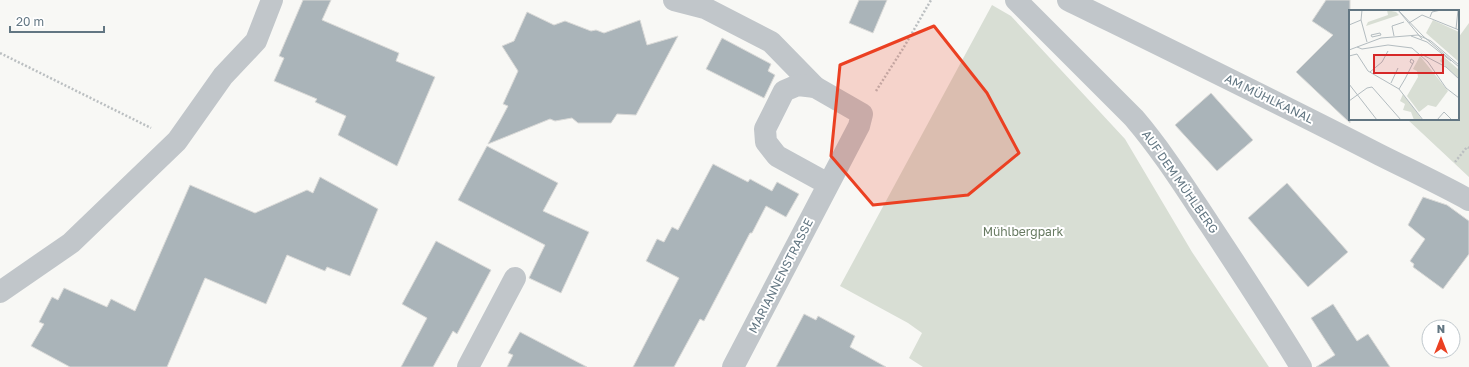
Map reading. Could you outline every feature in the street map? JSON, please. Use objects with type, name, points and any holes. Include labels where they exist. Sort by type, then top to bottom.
[{"type":"street","points":[[0,292],[71,243],[176,141],[224,76],[256,41],[272,0]]},
{"type":"street","points":[[674,0],[705,8],[771,42],[815,88],[862,114]]},
{"type":"street","name":"AUF DEM MÜHLBERG","points":[[1016,0],[1123,107],[1148,135],[1170,165],[1268,313],[1301,367]]},
{"type":"street","name":"AM MÜHLKANAL","points":[[1068,0],[1324,126],[1469,200]]},
{"type":"street","points":[[815,88],[798,85],[784,91],[765,129],[766,142],[777,156],[828,184]]},
{"type":"street","name":"MARIANNENSTRASSE","points":[[733,367],[859,126],[862,114]]},
{"type":"street","points":[[468,367],[515,278]]},
{"type":"path","points":[[862,114],[904,47],[930,0]]},
{"type":"path","points":[[0,53],[176,141]]},
{"type":"path","points":[[1451,167],[1467,147],[1469,148]]},
{"type":"highlighted area","points":[[934,26],[987,93],[1019,153],[968,195],[873,205],[831,156],[840,65]]},
{"type":"green space","name":"Mühlbergpark","points":[[992,5],[1011,16],[1125,139],[1192,252],[1269,367],[923,367],[909,358],[922,333],[908,323],[840,286]]},
{"type":"green space","points":[[1469,23],[1469,177],[1408,120],[1459,120],[1459,37]]},
{"type":"building","points":[[303,0],[331,0],[322,20],[399,53],[396,61],[435,77],[397,166],[338,135],[346,116],[315,102],[317,99],[274,81],[284,58],[279,56]]},
{"type":"building","points":[[859,0],[887,0],[873,33],[849,23]]},
{"type":"building","points":[[1326,0],[1350,0],[1350,123],[1296,72],[1333,35],[1312,21]]},
{"type":"building","points":[[527,12],[554,25],[565,21],[591,31],[596,30],[604,33],[640,20],[647,45],[678,36],[636,115],[617,114],[611,123],[578,123],[572,118],[555,121],[550,119],[488,144],[508,106],[503,104],[518,71],[502,46],[514,41]]},
{"type":"building","points":[[722,38],[771,64],[768,71],[775,75],[764,98],[706,69]]},
{"type":"building","points":[[1211,93],[1253,140],[1217,171],[1175,125]]},
{"type":"building","points":[[487,146],[558,183],[543,211],[589,232],[561,293],[529,278],[545,245],[458,200]]},
{"type":"building","points":[[713,164],[748,182],[750,179],[772,191],[777,182],[799,194],[786,217],[766,206],[752,233],[750,233],[704,321],[700,319],[674,367],[633,367],[679,278],[646,261],[657,239],[664,242],[672,227],[678,230]]},
{"type":"building","points":[[320,177],[378,209],[350,276],[327,267],[325,271],[287,255],[266,304],[205,278],[167,367],[70,367],[31,346],[44,324],[39,322],[52,297],[58,300],[64,288],[107,307],[111,299],[135,311],[190,185],[255,213],[307,190],[313,193]]},
{"type":"building","points":[[1287,183],[1348,252],[1308,287],[1248,218]]},
{"type":"building","points":[[1423,197],[1447,205],[1469,221],[1469,254],[1443,289],[1413,267],[1414,264],[1410,261],[1425,239],[1408,225]]},
{"type":"building","points":[[436,241],[491,270],[457,334],[453,331],[433,367],[401,367],[427,318],[402,304]]},
{"type":"building","points":[[1333,304],[1357,341],[1368,334],[1390,367],[1316,367],[1335,355],[1311,318]]},
{"type":"building","points":[[804,314],[816,320],[818,316],[855,336],[850,347],[886,367],[776,367]]},
{"type":"building","points":[[520,332],[587,367],[507,367],[513,355],[508,353]]}]
